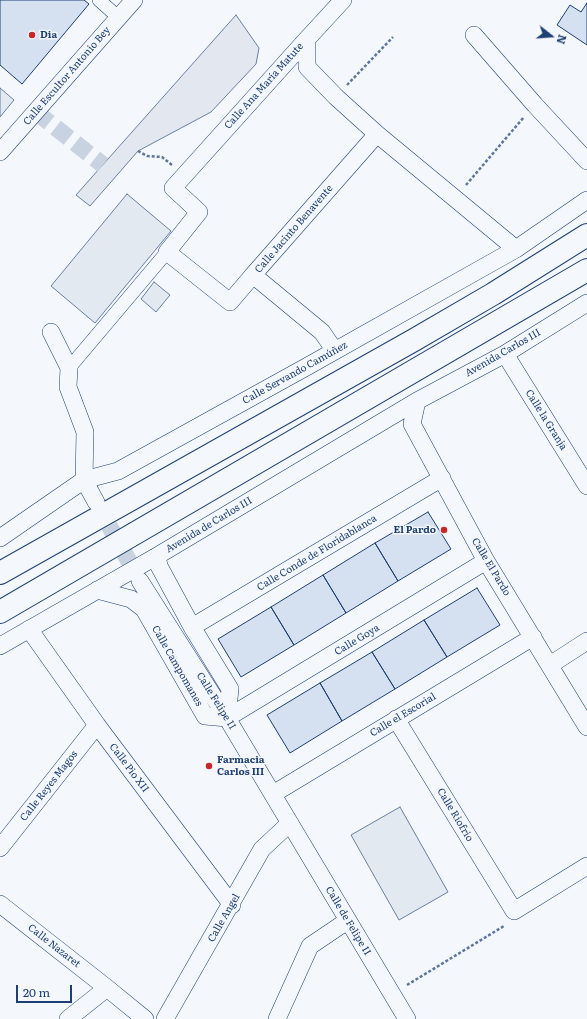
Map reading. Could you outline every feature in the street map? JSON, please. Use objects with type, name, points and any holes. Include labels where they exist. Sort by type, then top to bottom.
[{"type":"highway","points":[[0,573],[414,340],[493,294],[587,235]]},
{"type":"highway","points":[[0,612],[587,270]]},
{"type":"street","points":[[99,0],[119,18]]},
{"type":"street","name":"Calle Escultor Antonio Bey","points":[[0,152],[134,0]]},
{"type":"street","points":[[306,39],[342,0]]},
{"type":"street","points":[[474,35],[535,105],[587,161]]},
{"type":"street","name":"Calle Ana María Matute","points":[[306,39],[307,67],[336,97],[377,134],[516,249]]},
{"type":"street","name":"Calle Ana María Matute","points":[[69,368],[199,212],[173,188],[306,39]]},
{"type":"street","name":"Calle Jacinto Benavente","points":[[335,351],[322,332],[253,275],[377,134]]},
{"type":"street","name":"Calle Servando Camúñez","points":[[0,538],[84,480],[118,471],[335,351],[516,249],[587,200]]},
{"type":"street","points":[[167,252],[230,302],[253,275]]},
{"type":"street","name":"Avenida Carlos III","points":[[417,401],[585,309]]},
{"type":"street","points":[[51,332],[69,368],[68,387],[85,432],[84,480],[96,502]]},
{"type":"street","name":"Calle la Granja","points":[[505,354],[587,486]]},
{"type":"street","name":"Calle El Pardo","points":[[417,401],[412,424],[486,561],[587,728]]},
{"type":"street","name":"Avenida de Carlos III","points":[[0,646],[157,556],[417,401]]},
{"type":"street","name":"Calle Conde de Floridablanca","points":[[192,627],[442,478]]},
{"type":"street","points":[[157,556],[159,566],[192,627],[230,689],[227,718]]},
{"type":"street","name":"Calle Goya","points":[[227,718],[486,561]]},
{"type":"street","name":"Calle Felipe II","points":[[140,581],[227,718],[290,823]]},
{"type":"street","name":"Calle Campomanes","points":[[97,590],[131,599],[144,609],[206,716],[227,718]]},
{"type":"street","name":"Calle Pio XII","points":[[29,629],[97,725],[232,905]]},
{"type":"street","name":"Calle el Escorial","points":[[273,794],[396,718],[533,637]]},
{"type":"street","points":[[550,665],[587,641]]},
{"type":"street","name":"Calle Riofrio","points":[[396,718],[514,911]]},
{"type":"street","name":"Calle Reyes Magos","points":[[0,848],[97,725]]},
{"type":"street","name":"Calle Angel","points":[[165,1019],[232,905],[262,849],[290,823]]},
{"type":"street","name":"Calle de Felipe II","points":[[290,823],[347,921],[407,1019]]},
{"type":"street","points":[[514,911],[587,866]]},
{"type":"street","name":"Calle Nazaret","points":[[0,904],[108,988],[145,1019]]},
{"type":"street","points":[[277,1019],[310,946],[347,921]]},
{"type":"street","points":[[68,1019],[108,988]]},
{"type":"path","points":[[336,97],[393,37]]},
{"type":"path","points":[[455,197],[535,105]]},
{"type":"path","points":[[138,152],[147,156],[162,157],[184,175]]},
{"type":"path","points":[[393,996],[412,981],[509,922],[514,911]]},
{"type":"shaded area","points":[[236,15],[259,48],[256,64],[211,112],[138,151],[90,206],[76,195]]},
{"type":"shaded area","points":[[0,88],[14,100],[0,117]]},
{"type":"shaded area","points":[[127,194],[171,231],[95,323],[51,286]]},
{"type":"shaded area","points":[[154,282],[170,295],[156,312],[141,299]]},
{"type":"shaded area","points":[[400,807],[448,892],[399,920],[351,835]]},
{"type":"building","name":"Dia","points":[[0,0],[84,0],[89,4],[22,84],[0,65]]},
{"type":"building","points":[[587,3],[587,45],[557,25],[570,5],[581,12]]},
{"type":"building","points":[[428,512],[451,549],[398,581],[375,543]]},
{"type":"building","points":[[375,543],[398,581],[346,613],[323,575]]},
{"type":"building","points":[[323,575],[346,613],[294,645],[271,607]]},
{"type":"building","points":[[477,588],[500,625],[447,657],[424,620]]},
{"type":"building","points":[[271,607],[294,645],[241,677],[218,639]]},
{"type":"building","points":[[424,620],[447,657],[395,689],[372,652]]},
{"type":"building","points":[[372,652],[395,689],[342,721],[320,683]]},
{"type":"building","points":[[320,683],[342,721],[290,753],[267,715]]},
{"type":"tunnel","points":[[36,112],[103,165]]},
{"type":"tunnel","points":[[97,504],[140,581]]},
{"type":"place","name":"Dia","points":[[32,35]]},
{"type":"place","name":"El Pardo","points":[[444,530]]},
{"type":"place","name":"Farmacia Carlos III","points":[[209,766]]}]
